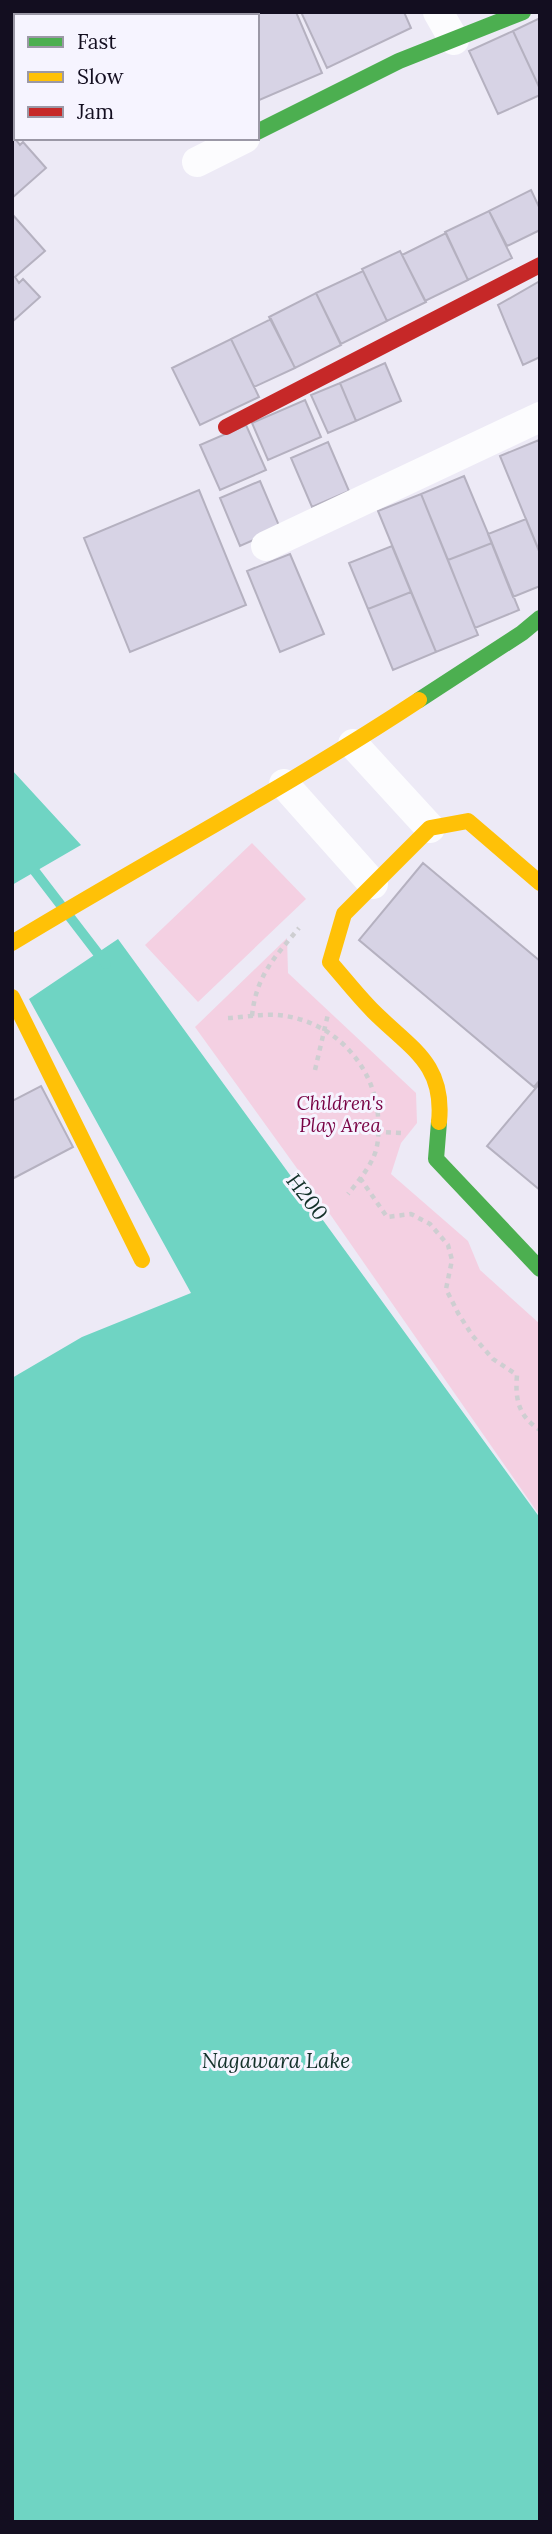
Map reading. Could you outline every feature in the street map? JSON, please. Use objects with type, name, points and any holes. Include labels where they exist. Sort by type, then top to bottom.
[{"type":"street","points":[[438,12],[454,40]]},
{"type":"street","points":[[259,131],[399,61],[523,12]]},
{"type":"street","points":[[197,162],[241,140]]},
{"type":"street","points":[[226,427],[540,265]]},
{"type":"street","points":[[266,547],[540,417]]},
{"type":"street","points":[[12,943],[124,875],[353,744],[522,634],[540,618]]},
{"type":"street","points":[[353,744],[430,828]]},
{"type":"street","points":[[284,784],[373,884]]},
{"type":"street","points":[[540,883],[468,821],[430,828],[344,914],[330,962],[373,1011],[411,1044],[434,1073],[441,1103],[436,1159],[540,1269]]},
{"type":"street","points":[[12,998],[142,1260]]},
{"type":"path","points":[[252,1016],[254,996],[266,967],[302,924],[340,926]]},
{"type":"path","points":[[315,1070],[337,972]]},
{"type":"path","points":[[228,1018],[278,1015],[324,1029],[360,1061],[373,1086],[379,1132],[373,1158],[348,1194]]},
{"type":"path","points":[[346,1130],[438,1135]]},
{"type":"path","points":[[360,1178],[387,1217],[411,1214],[430,1224],[448,1245],[452,1260],[446,1289],[472,1335],[493,1359],[517,1375],[517,1407],[531,1425],[540,1430]]},
{"type":"green space","points":[[252,843],[306,899],[198,1002],[145,945]]},
{"type":"green space","name":"Children's Play Area","points":[[287,938],[288,973],[416,1093],[417,1123],[401,1143],[391,1174],[468,1241],[480,1270],[540,1324],[540,1516],[332,1217],[195,1027]]},
{"type":"water","points":[[12,770],[81,845],[12,885]]},
{"type":"water","name":"Nagawara Lake","points":[[118,939],[540,1518],[540,2522],[12,2522],[12,1378],[82,1337],[191,1293],[29,999]]},
{"type":"building","points":[[296,12],[322,73],[259,100],[259,14],[115,14]]},
{"type":"building","points":[[301,12],[404,12],[411,28],[327,68]]},
{"type":"building","points":[[540,18],[540,89],[513,31]]},
{"type":"building","points":[[513,31],[540,89],[540,95],[498,114],[469,51]]},
{"type":"building","points":[[12,115],[14,140],[20,145],[23,142],[46,168],[12,198]]},
{"type":"building","points":[[531,190],[540,209],[540,230],[507,246],[489,211]]},
{"type":"building","points":[[489,211],[512,258],[468,280],[445,232]]},
{"type":"building","points":[[12,214],[45,251],[15,277],[19,283],[23,279],[40,297],[12,322]]},
{"type":"building","points":[[446,233],[468,280],[425,301],[402,255]]},
{"type":"building","points":[[400,251],[426,302],[387,321],[362,269]]},
{"type":"building","points":[[363,271],[387,321],[341,344],[316,293]]},
{"type":"building","points":[[540,281],[540,357],[523,365],[498,305]]},
{"type":"building","points":[[316,293],[341,345],[295,368],[269,317]]},
{"type":"building","points":[[271,319],[295,368],[254,387],[231,339]]},
{"type":"building","points":[[231,339],[259,397],[200,425],[172,368]]},
{"type":"building","points":[[385,363],[401,401],[356,421],[340,383]]},
{"type":"building","points":[[340,383],[356,421],[328,433],[311,395]]},
{"type":"building","points":[[305,400],[321,437],[268,460],[252,423]]},
{"type":"building","points":[[246,425],[266,470],[220,490],[200,445]]},
{"type":"building","points":[[539,440],[540,551],[500,456]]},
{"type":"building","points":[[328,442],[349,491],[312,507],[291,458]]},
{"type":"building","points":[[464,476],[492,543],[448,560],[421,494]]},
{"type":"building","points":[[260,481],[280,528],[240,546],[220,498]]},
{"type":"building","points":[[199,490],[246,605],[130,652],[84,538]]},
{"type":"building","points":[[421,494],[478,635],[436,652],[378,511]]},
{"type":"building","points":[[526,519],[540,553],[540,586],[513,597],[488,534]]},
{"type":"building","points":[[492,543],[519,610],[475,628],[448,560]]},
{"type":"building","points":[[392,546],[411,592],[368,609],[349,563]]},
{"type":"building","points":[[290,554],[324,634],[280,652],[247,571]]},
{"type":"building","points":[[411,592],[436,652],[393,670],[368,609]]},
{"type":"building","points":[[423,863],[540,961],[540,1080],[534,1087],[359,940]]},
{"type":"building","points":[[540,1083],[540,1190],[487,1146]]},
{"type":"building","points":[[41,1086],[73,1147],[12,1179],[12,1101]]},
{"type":"waterway","name":"H200","points":[[12,846],[27,861],[106,964]]},
{"type":"traffic: fast","points":[[259,131],[399,61],[523,12]]},
{"type":"traffic: fast","points":[[419,700],[522,633],[540,618]]},
{"type":"traffic: fast","points":[[439,1122],[436,1159],[540,1269]]},
{"type":"traffic: slow","points":[[12,943],[319,763],[419,700]]},
{"type":"traffic: slow","points":[[439,1122],[439,1102],[431,1071],[412,1047],[367,1005],[330,962],[344,914],[430,828],[468,821],[540,883]]},
{"type":"traffic: slow","points":[[12,997],[142,1260]]},
{"type":"traffic: jam","points":[[226,427],[540,265]]}]
